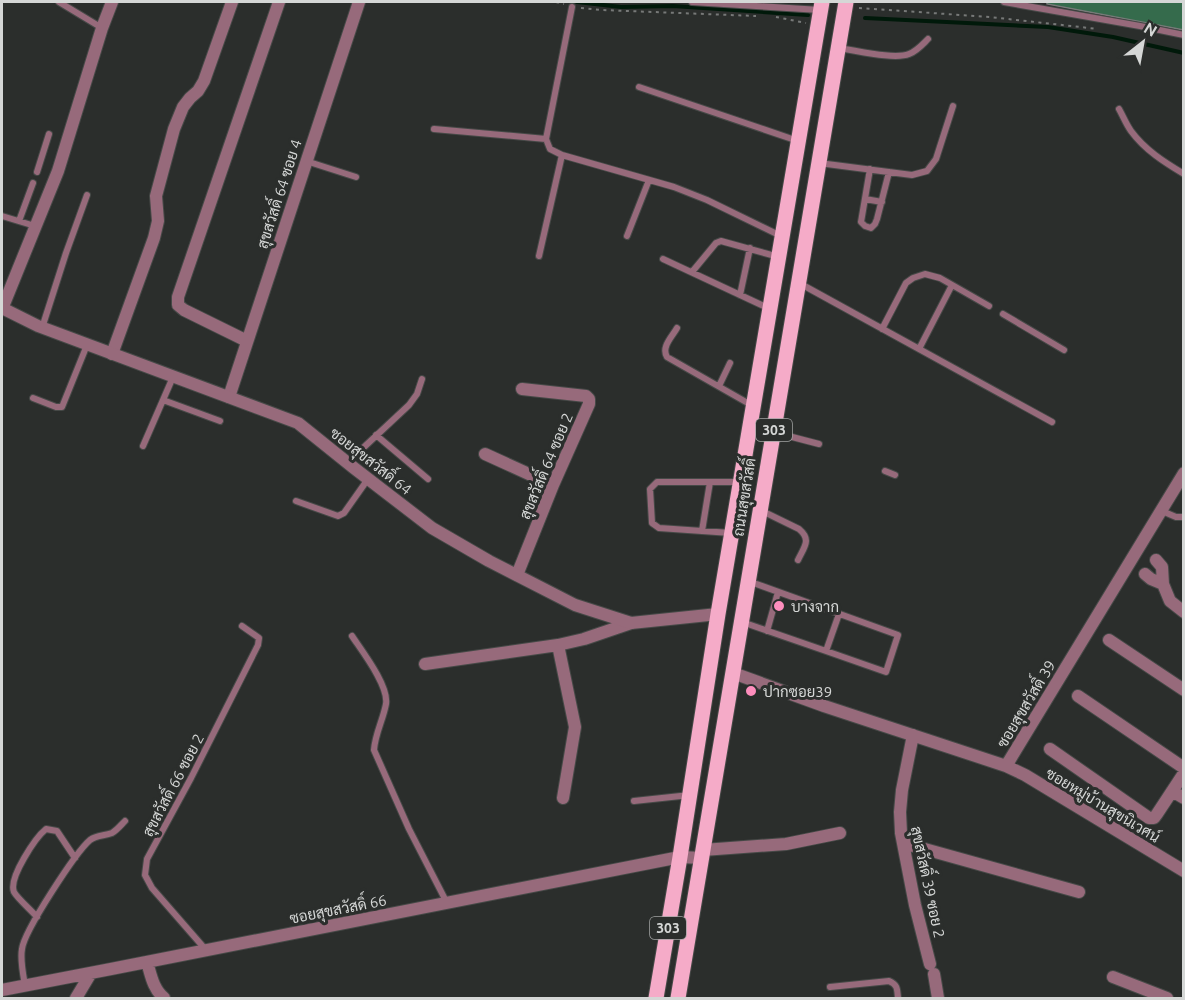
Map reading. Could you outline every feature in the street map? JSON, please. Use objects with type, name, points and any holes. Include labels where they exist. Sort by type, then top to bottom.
[{"type":"main road","name":"ถนนสุขสวัสดิ์","points":[[678,999],[845,4]]},
{"type":"main road","name":"ถนนสุขสวัสดิ์","points":[[656,999],[718,614],[820,12]]},
{"type":"street","points":[[2,308],[58,171],[112,2]]},
{"type":"street","points":[[112,354],[154,238],[158,221],[156,196],[174,129],[183,107],[204,81],[232,2]]},
{"type":"street","points":[[247,341],[184,310],[178,305],[178,297],[279,2]]},
{"type":"street","name":"สุขสวัสดิ์ 64 ซอย 4","points":[[229,397],[359,2]]},
{"type":"street","name":"ซอยสุขสวัสดิ์ 64","points":[[2,308],[42,328],[298,423],[432,528],[489,561],[576,605],[631,624],[718,614]]},
{"type":"street","name":"สุขสวัสดิ์ 64 ซอย 2","points":[[517,575],[590,399],[586,396],[522,389]]},
{"type":"street","points":[[485,454],[553,485]]},
{"type":"street","name":"ซอยสุขสวัสดิ์ 39","points":[[733,673],[1006,766],[1147,555],[1161,510],[1184,473]]},
{"type":"street","points":[[1147,555],[1162,567],[1163,584],[1170,601],[1184,612]]},
{"type":"street","points":[[1138,569],[1163,584]]},
{"type":"street","points":[[425,664],[558,645],[631,624]]},
{"type":"street","points":[[1109,640],[1184,690]]},
{"type":"street","points":[[558,645],[575,727],[563,798]]},
{"type":"street","points":[[1078,696],[1184,768]]},
{"type":"street","name":"สุขสวัสดิ์ 39 ซอย 2","points":[[913,735],[902,790],[900,813],[903,843],[915,905],[938,999]]},
{"type":"street","points":[[1050,749],[1149,818],[1154,818],[1184,773]]},
{"type":"street","name":"ซอยหมู่บ้านสุขนิเวศน์","points":[[1006,766],[1025,775],[1184,871]]},
{"type":"street","points":[[1172,791],[1184,798]]},
{"type":"street","name":"ซอยสุขสวัสดิ์ 66","points":[[2,990],[680,857],[786,844],[840,833]]},
{"type":"street","points":[[903,843],[1079,892]]},
{"type":"street","points":[[147,962],[157,992],[164,999]]},
{"type":"street","points":[[76,999],[91,973]]},
{"type":"street","points":[[1113,977],[1167,999]]},
{"type":"lane","points":[[59,2],[102,28]]},
{"type":"lane","points":[[692,2],[779,4],[820,12]]},
{"type":"lane","points":[[1004,2],[1184,35]]},
{"type":"lane","points":[[572,7],[546,138],[550,149],[562,155],[674,187],[783,236]]},
{"type":"lane","points":[[838,48],[892,56],[907,55],[916,51],[928,39]]},
{"type":"lane","points":[[639,87],[798,141]]},
{"type":"lane","points":[[819,163],[912,175],[927,171],[936,159],[953,106]]},
{"type":"lane","points":[[1119,109],[1130,129],[1143,145],[1184,174]]},
{"type":"lane","points":[[434,129],[546,138]]},
{"type":"lane","points":[[37,172],[49,134]]},
{"type":"lane","points":[[539,256],[562,155]]},
{"type":"lane","points":[[306,160],[356,177]]},
{"type":"lane","points":[[870,170],[861,222],[871,228],[877,219],[889,172]]},
{"type":"lane","points":[[627,236],[650,180]]},
{"type":"lane","points":[[19,221],[33,183]]},
{"type":"lane","points":[[42,328],[87,195]]},
{"type":"lane","points":[[865,199],[882,202]]},
{"type":"lane","points":[[2,216],[36,226]]},
{"type":"lane","points":[[692,273],[716,243],[721,241],[779,257]]},
{"type":"lane","points":[[740,295],[750,249]]},
{"type":"lane","points":[[663,259],[770,309]]},
{"type":"lane","points":[[882,329],[906,283],[925,274],[940,278],[989,306]]},
{"type":"lane","points":[[798,283],[1052,422]]},
{"type":"lane","points":[[919,349],[952,285]]},
{"type":"lane","points":[[1003,314],[1064,350]]},
{"type":"lane","points":[[677,328],[665,348],[664,352],[667,357],[754,406]]},
{"type":"lane","points":[[33,398],[62,407],[87,345]]},
{"type":"lane","points":[[719,386],[730,363]]},
{"type":"lane","points":[[143,446],[173,377]]},
{"type":"lane","points":[[347,463],[409,405],[417,394],[422,378]]},
{"type":"lane","points":[[164,400],[220,421]]},
{"type":"lane","points":[[773,432],[819,444]]},
{"type":"lane","points":[[376,435],[428,479]]},
{"type":"lane","points":[[885,471],[895,475]]},
{"type":"lane","points":[[296,501],[338,516],[344,513],[369,479]]},
{"type":"lane","points":[[732,533],[659,528],[652,523],[650,489],[657,482],[741,482]]},
{"type":"lane","points":[[702,531],[710,482]]},
{"type":"lane","points":[[760,510],[804,532],[807,541],[798,560]]},
{"type":"lane","points":[[1161,510],[1184,518]]},
{"type":"lane","points":[[742,622],[885,672],[898,635],[748,581]]},
{"type":"lane","points":[[766,631],[778,592]]},
{"type":"lane","points":[[826,651],[839,614]]},
{"type":"lane","name":"สุขสวัสดิ์ 66 ซอย 2","points":[[206,950],[152,888],[145,875],[147,859],[258,645],[259,638],[242,626]]},
{"type":"lane","points":[[352,636],[383,685],[387,696],[374,750],[409,829],[447,903]]},
{"type":"lane","points":[[634,801],[690,795]]},
{"type":"lane","points":[[25,985],[22,948],[27,932],[75,858],[92,838],[112,833],[125,821]]},
{"type":"lane","points":[[37,917],[14,892],[13,884],[17,871],[40,834],[46,829],[57,831],[75,858]]},
{"type":"lane","points":[[830,987],[889,981],[895,983],[898,999]]},
{"type":"path","points":[[555,2],[572,7],[603,10],[762,16]]},
{"type":"path","points":[[845,4],[990,16],[1103,30]]},
{"type":"path","points":[[774,17],[820,12]]},
{"type":"building","points":[[1047,2],[1184,2],[1184,30],[1047,4]]},
{"type":"waterway","points":[[577,2],[621,7],[673,6],[808,15]]},
{"type":"waterway","points":[[865,18],[1048,27],[1113,37],[1184,53]]},
{"type":"place","name":"บางจาก","points":[[779,606]]},
{"type":"place","name":"ปากซอย39","points":[[751,691]]}]
